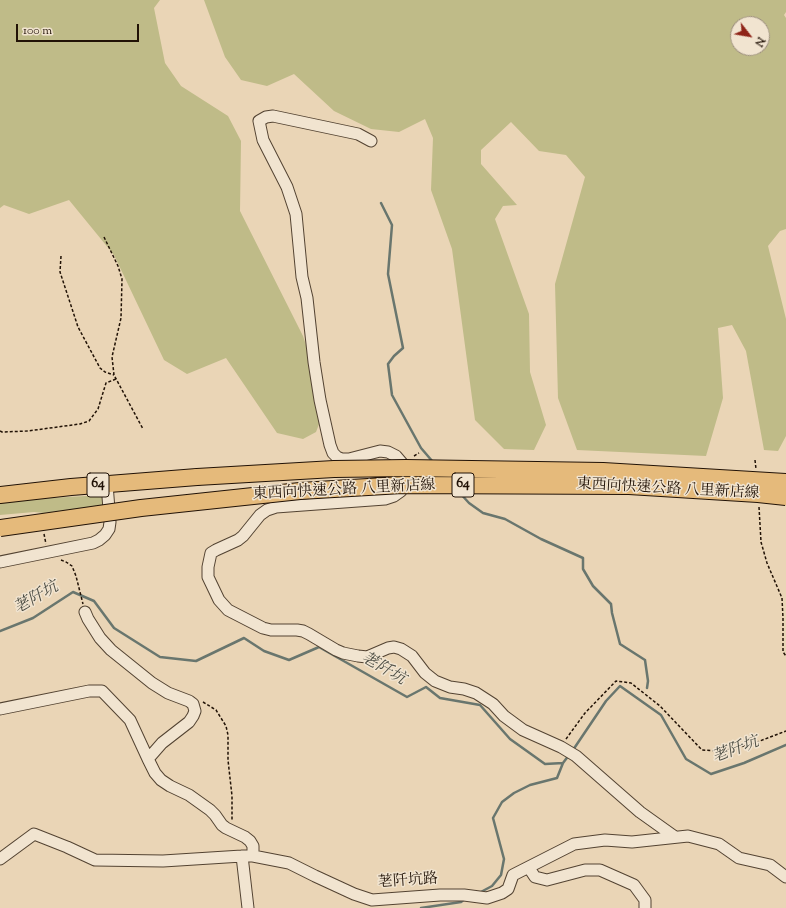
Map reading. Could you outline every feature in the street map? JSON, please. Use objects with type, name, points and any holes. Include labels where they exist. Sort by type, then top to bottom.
[{"type":"highway","name":"東西向快速公路 八里新店線","points":[[0,495],[107,484],[334,469],[406,468],[603,471],[786,482]]},
{"type":"highway","name":"東西向快速公路 八里新店線","points":[[0,528],[148,507],[300,491],[402,485],[628,486],[786,497]]},
{"type":"street","points":[[371,141],[358,134],[273,116],[266,117],[259,121],[263,140],[287,187],[296,214],[302,277],[307,298],[314,362],[320,400],[332,453],[342,459],[349,459],[380,451],[388,452],[396,456],[402,463],[405,472],[405,481],[401,491],[394,496],[385,499],[276,507],[267,510],[260,514],[243,536],[238,540],[212,553],[208,567],[208,577],[219,600],[228,610],[263,628],[271,630],[303,631],[336,650],[358,656],[367,657],[394,647],[401,649],[412,656],[425,673],[434,681],[450,688],[464,689],[476,693],[493,704],[504,716],[523,730],[576,756],[640,812],[675,837]]},
{"type":"street","points":[[0,562],[93,543],[99,540],[109,529],[110,522],[107,484]]},
{"type":"street","points":[[84,612],[100,638],[111,650],[152,684],[193,704],[195,711],[189,722],[162,743],[148,759]]},
{"type":"street","points":[[0,709],[89,691],[102,691],[130,720],[148,759],[160,780],[189,795],[210,810],[226,828],[246,837],[253,846],[254,856]]},
{"type":"street","name":"荖阡坑路","points":[[0,859],[34,834],[95,860],[163,861],[254,856],[289,863],[348,891],[372,900],[440,895],[464,895],[487,898],[502,893],[508,889],[514,876],[574,844],[605,840],[632,842],[688,836],[719,844],[739,858],[770,865],[786,877]]},
{"type":"street","points":[[242,856],[248,908]]},
{"type":"street","points":[[529,868],[535,877],[547,880],[585,870],[600,870],[634,885],[645,900],[646,908]]},
{"type":"path","points":[[104,237],[118,266],[122,279],[121,318],[112,357],[114,375],[143,430]]},
{"type":"path","points":[[61,256],[60,272],[78,327],[100,368],[105,372],[114,375]]},
{"type":"path","points":[[0,431],[28,431],[80,424],[89,421],[98,409],[106,383],[116,379]]},
{"type":"path","points":[[755,460],[756,475]]},
{"type":"path","points":[[758,505],[761,542],[767,563],[782,598],[784,618],[783,652],[786,656]]},
{"type":"path","points":[[57,560],[61,560],[72,566],[76,576],[84,612]]},
{"type":"path","points":[[562,748],[585,713],[616,680],[631,683],[660,706],[702,750],[722,751],[752,744],[786,732]]},
{"type":"path","points":[[200,700],[216,710],[226,726],[228,735],[228,760],[232,796],[232,831]]},
{"type":"shaded area","points":[[0,0],[160,0],[154,8],[165,63],[181,86],[228,116],[241,141],[240,211],[303,336],[326,406],[316,432],[303,439],[277,433],[226,358],[187,374],[164,360],[114,255],[69,200],[29,214],[4,205],[0,208]]},
{"type":"shaded area","points":[[204,0],[786,0],[786,12],[784,15],[786,18],[786,229],[780,231],[768,246],[786,319],[786,436],[778,451],[764,450],[746,351],[732,325],[718,328],[723,398],[706,456],[577,450],[558,398],[555,284],[585,177],[566,155],[539,151],[511,122],[481,150],[481,164],[517,205],[503,206],[495,219],[529,314],[530,372],[546,425],[534,450],[504,449],[475,420],[452,249],[431,190],[433,138],[425,119],[399,132],[371,129],[334,111],[294,74],[267,86],[241,80],[225,57]]},
{"type":"shaded area","points":[[102,495],[103,505],[44,513],[34,512],[0,515],[0,501]]},
{"type":"waterway","points":[[381,203],[392,225],[388,274],[403,348],[388,364],[392,395],[421,448],[433,462]]},
{"type":"waterway","points":[[459,492],[469,503],[483,513],[505,519],[541,539],[583,558],[583,569],[593,586],[611,604],[620,644],[645,660],[648,681],[647,688]]},
{"type":"waterway","name":"荖阡坑","points":[[0,631],[33,618],[73,592],[94,601],[114,628],[160,657],[196,661],[244,638],[264,651],[289,660],[319,647],[407,697],[426,687],[440,698],[480,705],[510,739],[545,764],[563,763],[569,755]]},
{"type":"waterway","name":"荖阡坑","points":[[573,750],[606,701],[620,686],[661,715],[686,759],[711,774],[744,763],[786,745]]},
{"type":"waterway","points":[[479,893],[492,886],[501,875],[504,859],[493,818],[502,802],[514,793],[530,785],[557,778],[563,763]]},
{"type":"waterway","points":[[421,908],[461,902],[465,899]]}]
